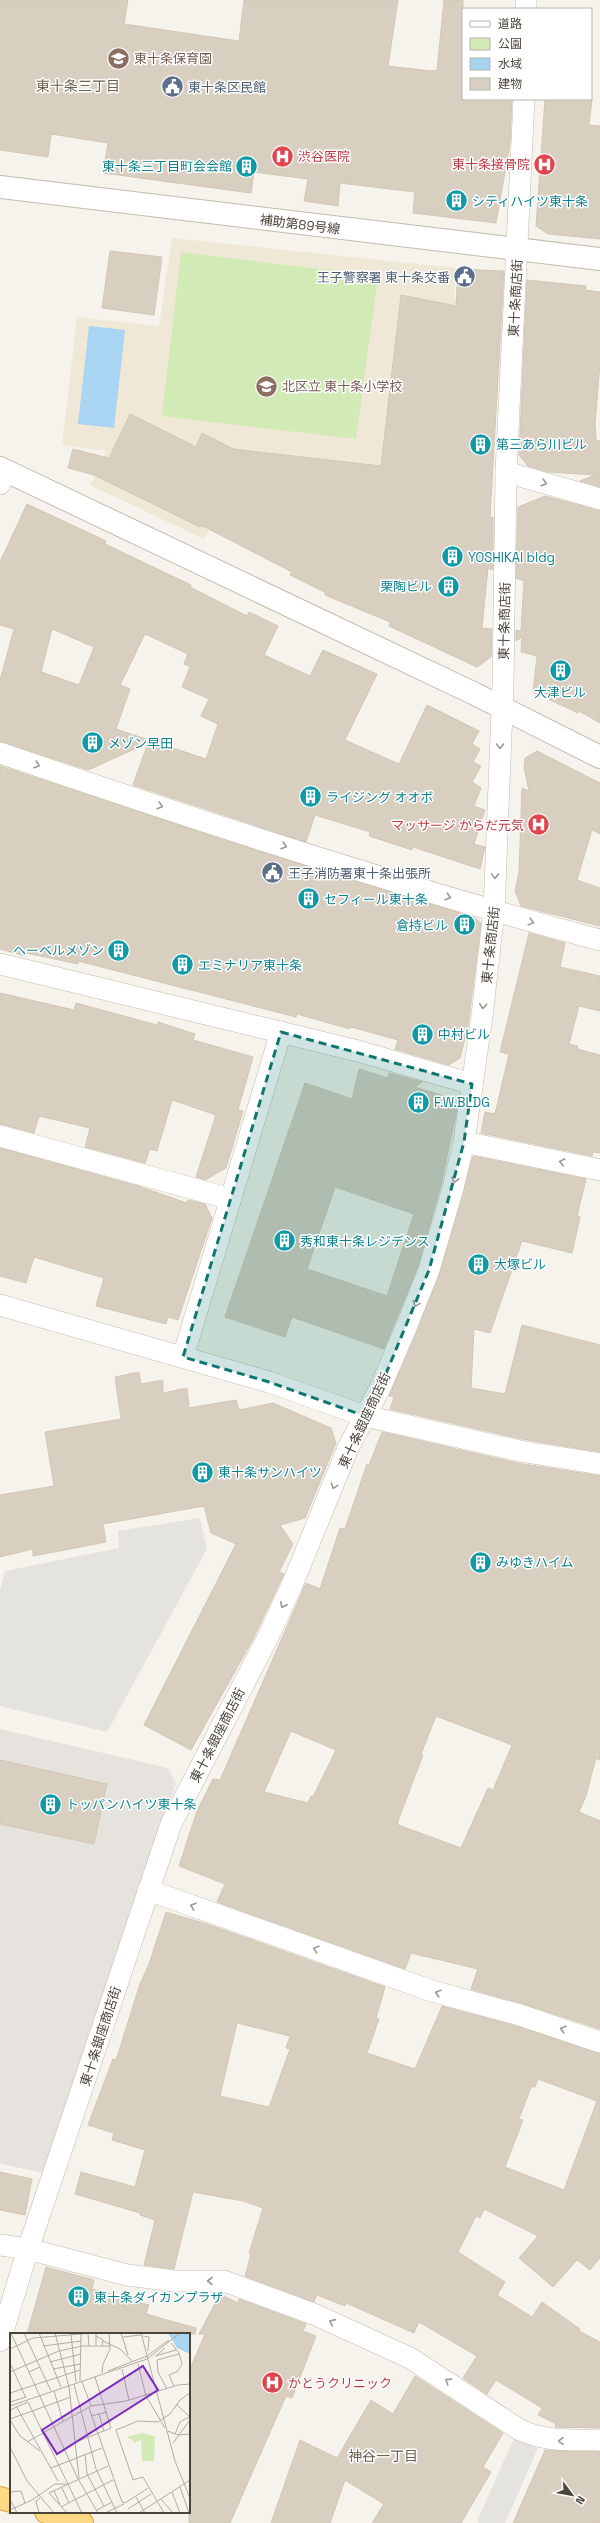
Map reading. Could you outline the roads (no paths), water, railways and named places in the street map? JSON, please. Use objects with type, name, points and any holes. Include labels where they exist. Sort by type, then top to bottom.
[{"type":"highway","points":[[0,2498],[10,2501]]},
{"type":"highway","points":[[49,2513],[82,2523]]},
{"type":"street","name":"東十条商店街","points":[[464,1142],[494,912],[501,708],[506,472],[524,100]]},
{"type":"street","name":"補助第89号線","points":[[0,187],[600,259]]},
{"type":"street","points":[[506,472],[600,499]]},
{"type":"street","points":[[1,474],[501,708],[600,757]]},
{"type":"street","points":[[0,753],[104,788],[494,912],[600,940]]},
{"type":"street","points":[[0,964],[358,1051],[472,1084]]},
{"type":"street","points":[[183,1358],[281,1032]]},
{"type":"street","points":[[0,1136],[231,1199]]},
{"type":"street","points":[[464,1142],[600,1170]]},
{"type":"street","name":"東十条銀座商店街","points":[[0,2341],[28,2249],[171,1824],[271,1631],[326,1505],[348,1448],[380,1388],[429,1270],[453,1188],[464,1142]]},
{"type":"street","points":[[0,1305],[269,1382],[365,1416],[520,1451],[600,1464]]},
{"type":"street","points":[[148,1890],[432,1991],[520,2015],[600,2042]]},
{"type":"street","points":[[0,2245],[28,2249],[127,2275],[174,2281],[224,2282],[316,2315],[410,2358],[520,2430],[536,2438],[554,2441],[600,2440]]},
{"type":"water","points":[[89,326],[125,330],[114,428],[78,424]]},
{"type":"place","name":"東十条保育園","points":[[118,58]]},
{"type":"place","name":"東十条区民館","points":[[173,87]]},
{"type":"place","name":"渋谷医院","points":[[283,156]]},
{"type":"place","name":"東十条接骨院","points":[[545,164]]},
{"type":"place","name":"東十条三丁目町会会館","points":[[247,166]]},
{"type":"place","name":"シティハイツ東十条","points":[[457,201]]},
{"type":"place","name":"王子警察署 東十条交番","points":[[465,277]]},
{"type":"place","name":"北区立 東十条小学校","points":[[267,386]]},
{"type":"place","name":"第三あら川ビル","points":[[481,444]]},
{"type":"place","name":"YOSHIKAI bldg","points":[[452,557]]},
{"type":"place","name":"栗陶ビル","points":[[448,586]]},
{"type":"place","name":"大津ビル","points":[[560,670]]},
{"type":"place","name":"メゾン早田","points":[[92,743]]},
{"type":"place","name":"ライジング オオボ","points":[[311,797]]},
{"type":"place","name":"マッサージ からだ元気","points":[[539,825]]},
{"type":"place","name":"王子消防署東十条出張所","points":[[272,873]]},
{"type":"place","name":"セフィール東十条","points":[[309,899]]},
{"type":"place","name":"倉持ビル","points":[[464,925]]},
{"type":"place","name":"ヘーベルメゾン","points":[[119,950]]},
{"type":"place","name":"エミナリア東十条","points":[[183,965]]},
{"type":"place","name":"中村ビル","points":[[423,1034]]},
{"type":"place","name":"F.W.BLDG","points":[[418,1102]]},
{"type":"place","name":"秀和東十条レジデンス","points":[[284,1241]]},
{"type":"place","name":"大塚ビル","points":[[479,1264]]},
{"type":"place","name":"東十条サンハイツ","points":[[203,1472]]},
{"type":"place","name":"みゆきハイム","points":[[480,1562]]},
{"type":"place","name":"トッパンハイツ東十条","points":[[51,1804]]},
{"type":"place","name":"東十条ダイカンプラザ","points":[[79,2297]]},
{"type":"place","name":"かとうクリニック","points":[[273,2383]]},
{"type":"district","name":"東十条三丁目","points":[[78,86]]},
{"type":"district","name":"神谷一丁目","points":[[383,2456]]}]
